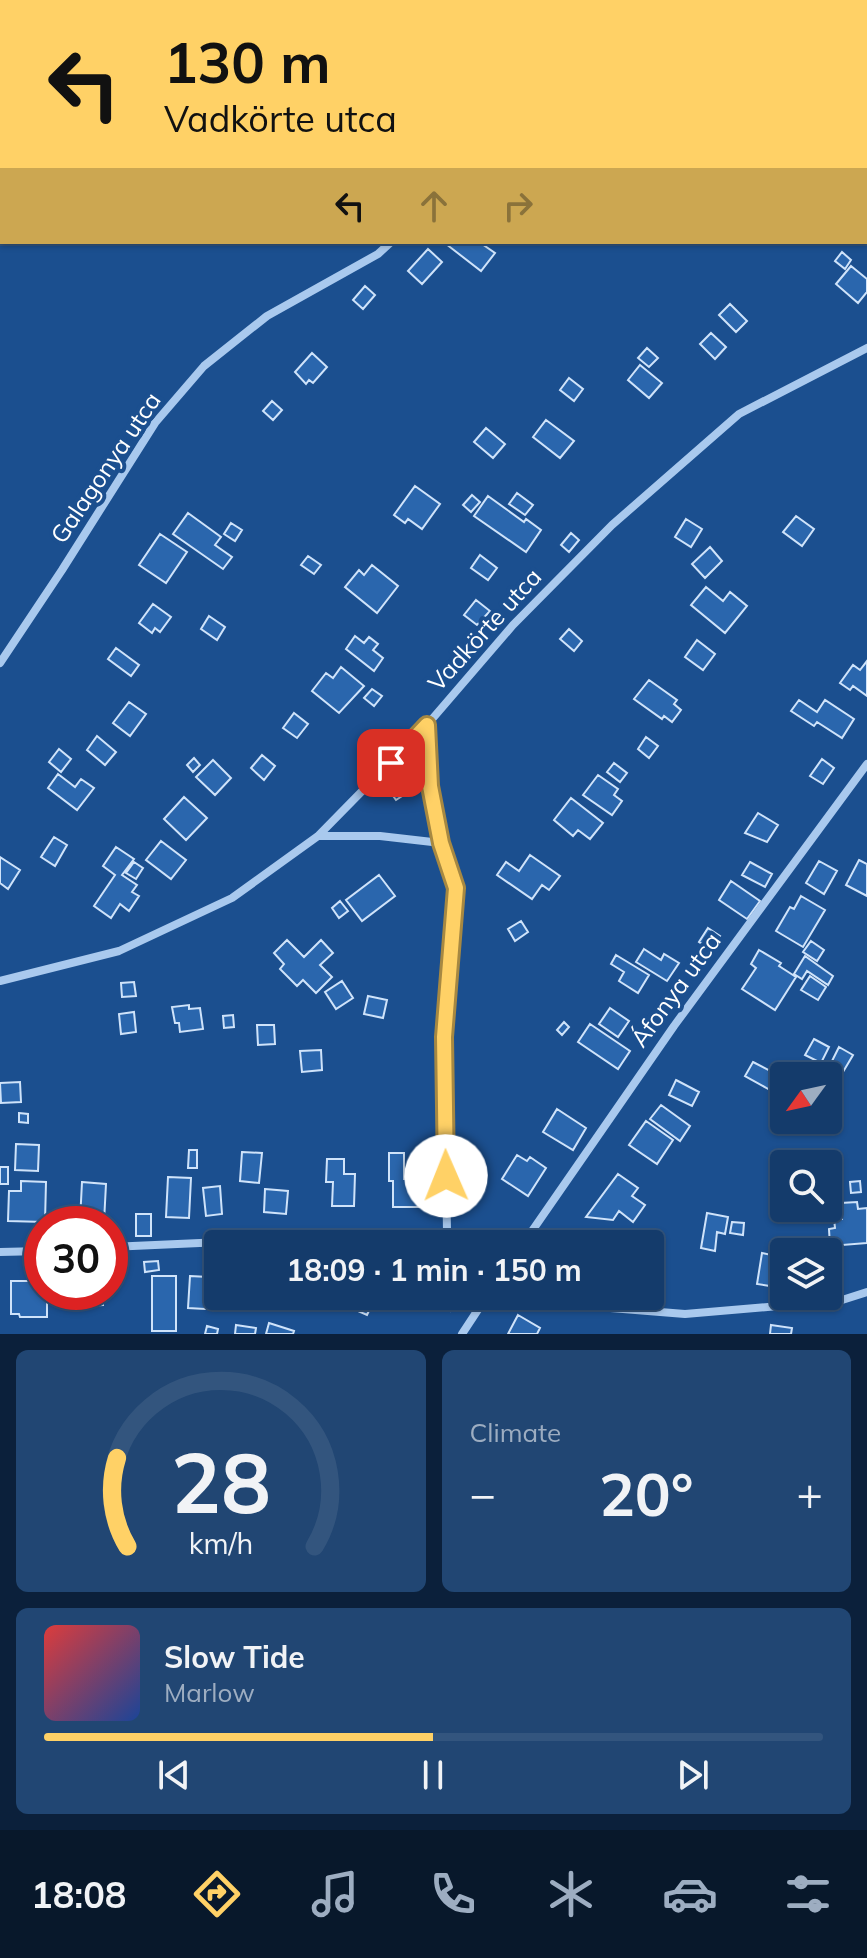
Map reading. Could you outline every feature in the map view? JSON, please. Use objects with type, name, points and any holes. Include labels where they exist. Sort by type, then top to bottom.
[{"type":"street","name":"Galagonya utca","points":[[0,663],[155,423],[204,366],[267,316],[378,254],[389,244]]},
{"type":"street","name":"Vadkörte utca","points":[[0,981],[119,951],[232,898],[318,836],[427,725],[513,625],[612,525],[739,414],[867,348]]},
{"type":"street","points":[[427,725],[430,786],[441,843],[456,888],[444,1037],[447,1230]]},
{"type":"street","name":"Áfonya utca","points":[[533,1230],[674,1026],[867,764]]},
{"type":"street","points":[[318,836],[380,836],[441,843]]},
{"type":"street","points":[[128,1246],[204,1243]]},
{"type":"street","points":[[0,1252],[24,1251]]},
{"type":"street","points":[[638,1310],[685,1314],[839,1301],[867,1292]]},
{"type":"street","points":[[462,1334],[478,1310]]},
{"type":"building","points":[[446,244],[482,244],[495,253],[481,271]]},
{"type":"building","points":[[428,249],[442,262],[422,284],[408,271]]},
{"type":"building","points":[[842,252],[851,260],[845,269],[835,261]]},
{"type":"building","points":[[851,266],[867,279],[867,292],[858,303],[836,284]]},
{"type":"building","points":[[365,286],[375,295],[363,309],[353,300]]},
{"type":"building","points":[[730,304],[747,321],[736,332],[719,315]]},
{"type":"building","points":[[711,333],[726,347],[715,359],[700,344]]},
{"type":"building","points":[[647,348],[658,358],[649,367],[638,358]]},
{"type":"building","points":[[312,353],[327,367],[313,383],[309,380],[306,384],[295,372]]},
{"type":"building","points":[[640,365],[662,383],[649,398],[628,380]]},
{"type":"building","points":[[569,378],[583,389],[574,401],[560,390]]},
{"type":"building","points":[[272,401],[282,410],[273,420],[263,411]]},
{"type":"building","points":[[546,420],[574,441],[560,458],[533,437]]},
{"type":"building","points":[[486,428],[505,444],[493,458],[474,442]]},
{"type":"building","points":[[415,486],[440,504],[422,529],[408,519],[405,523],[394,515]]},
{"type":"building","points":[[517,493],[533,505],[525,515],[509,504]]},
{"type":"building","points":[[472,495],[480,502],[471,512],[463,505]]},
{"type":"building","points":[[488,496],[524,522],[526,519],[541,530],[526,552],[474,516]]},
{"type":"building","points":[[188,513],[221,537],[215,545],[232,557],[223,569],[173,534]]},
{"type":"building","points":[[796,516],[814,529],[802,546],[783,532]]},
{"type":"building","points":[[686,519],[702,529],[691,547],[675,537]]},
{"type":"building","points":[[231,523],[242,530],[235,541],[224,534]]},
{"type":"building","points":[[571,533],[579,540],[569,552],[561,545]]},
{"type":"building","points":[[160,534],[187,552],[166,583],[139,565]]},
{"type":"building","points":[[710,547],[722,561],[705,578],[692,564]]},
{"type":"building","points":[[480,555],[497,568],[488,580],[471,568]]},
{"type":"building","points":[[308,556],[321,565],[314,574],[301,565]]},
{"type":"building","points":[[372,565],[398,586],[377,613],[345,587],[359,570],[364,575]]},
{"type":"building","points":[[706,587],[723,601],[730,592],[747,606],[725,633],[691,605]]},
{"type":"building","points":[[476,600],[490,611],[477,625],[464,615]]},
{"type":"building","points":[[153,604],[171,617],[160,632],[155,628],[152,633],[139,623]]},
{"type":"building","points":[[209,616],[225,627],[217,640],[201,629]]},
{"type":"building","points":[[569,629],[582,641],[574,651],[560,639]]},
{"type":"building","points":[[355,636],[364,643],[369,637],[378,644],[373,650],[383,658],[374,671],[346,649]]},
{"type":"building","points":[[697,640],[715,654],[703,670],[685,657]]},
{"type":"building","points":[[116,648],[139,665],[131,676],[108,659]]},
{"type":"building","points":[[867,661],[867,696],[853,686],[850,690],[840,683],[853,665],[860,670]]},
{"type":"building","points":[[341,667],[364,686],[339,713],[312,691],[326,673],[333,678]]},
{"type":"building","points":[[649,680],[677,700],[674,704],[681,710],[672,722],[664,716],[662,719],[634,699]]},
{"type":"building","points":[[372,689],[382,696],[374,706],[364,698]]},
{"type":"building","points":[[799,700],[817,712],[825,700],[854,719],[842,738],[817,722],[814,726],[791,711]]},
{"type":"building","points":[[129,702],[146,714],[130,736],[113,723]]},
{"type":"building","points":[[294,713],[308,724],[297,738],[283,728]]},
{"type":"building","points":[[97,736],[116,752],[105,765],[87,750]]},
{"type":"building","points":[[646,737],[658,746],[649,758],[638,749]]},
{"type":"building","points":[[59,749],[71,759],[61,772],[49,762]]},
{"type":"building","points":[[262,755],[275,766],[264,780],[251,768]]},
{"type":"building","points":[[194,758],[200,765],[193,772],[187,765]]},
{"type":"building","points":[[822,759],[834,768],[823,784],[810,776]]},
{"type":"building","points":[[213,760],[231,778],[215,795],[196,777]]},
{"type":"building","points":[[614,763],[627,773],[620,782],[607,772]]},
{"type":"building","points":[[58,774],[75,787],[81,779],[94,788],[77,810],[48,788]]},
{"type":"building","points":[[598,775],[618,789],[614,795],[622,801],[612,815],[583,795]]},
{"type":"building","points":[[405,784],[410,791],[396,800],[391,793]]},
{"type":"building","points":[[184,797],[207,818],[186,840],[164,819]]},
{"type":"building","points":[[571,798],[603,823],[590,839],[578,830],[573,836],[554,820]]},
{"type":"building","points":[[758,813],[778,825],[767,842],[745,833]]},
{"type":"building","points":[[54,837],[67,845],[55,866],[41,857]]},
{"type":"building","points":[[161,841],[186,860],[171,879],[146,860]]},
{"type":"building","points":[[116,847],[134,859],[122,875],[137,885],[132,892],[139,896],[129,911],[120,904],[111,918],[94,906],[115,875],[103,866]]},
{"type":"building","points":[[530,855],[560,876],[549,890],[542,885],[532,899],[497,875],[506,862],[519,871]]},
{"type":"building","points":[[0,857],[20,870],[8,889],[0,883]]},
{"type":"building","points":[[859,860],[867,864],[867,896],[846,885]]},
{"type":"building","points":[[819,861],[837,871],[824,894],[806,883]]},
{"type":"building","points":[[134,862],[143,868],[136,879],[126,873]]},
{"type":"building","points":[[750,862],[772,874],[765,887],[742,875]]},
{"type":"building","points":[[379,875],[395,896],[362,921],[346,900]]},
{"type":"building","points":[[731,881],[760,901],[747,919],[719,900]]},
{"type":"building","points":[[801,896],[825,910],[803,947],[776,931],[790,907],[794,909]]},
{"type":"building","points":[[340,901],[348,911],[339,918],[332,908]]},
{"type":"building","points":[[521,921],[528,932],[515,941],[508,929]]},
{"type":"building","points":[[708,928],[720,936],[711,950],[699,942]]},
{"type":"building","points":[[287,940],[304,957],[321,940],[333,953],[320,965],[332,977],[316,993],[303,980],[297,986],[280,969],[284,964],[274,953]]},
{"type":"building","points":[[811,941],[824,950],[817,961],[803,952]]},
{"type":"building","points":[[644,949],[661,960],[664,954],[679,963],[667,981],[636,962]]},
{"type":"building","points":[[759,950],[781,963],[779,966],[796,977],[775,1010],[742,989],[756,968],[751,964]]},
{"type":"building","points":[[616,955],[649,975],[638,993],[619,981],[624,972],[611,964]]},
{"type":"building","points":[[805,956],[833,976],[828,985],[807,971],[802,979],[794,974]]},
{"type":"building","points":[[810,976],[826,987],[818,1000],[801,990]]},
{"type":"building","points":[[342,981],[353,998],[336,1009],[325,992]]},
{"type":"building","points":[[134,982],[136,996],[122,997],[121,983]]},
{"type":"building","points":[[368,996],[387,1000],[383,1018],[364,1014]]},
{"type":"building","points":[[189,1005],[189,1009],[200,1008],[203,1029],[180,1032],[172,1007]]},
{"type":"building","points":[[610,1008],[629,1021],[618,1037],[599,1024]]},
{"type":"building","points":[[134,1012],[136,1032],[121,1034],[119,1014]]},
{"type":"building","points":[[233,1015],[234,1027],[224,1028],[223,1016]]},
{"type":"building","points":[[564,1022],[569,1027],[562,1035],[557,1030]]},
{"type":"building","points":[[590,1024],[630,1051],[618,1069],[578,1042]]},
{"type":"building","points":[[257,1025],[274,1025],[275,1044],[258,1045]]},
{"type":"building","points":[[814,1039],[829,1047],[822,1062],[805,1055]]},
{"type":"building","points":[[839,1047],[853,1055],[843,1072],[842,1062],[832,1062]]},
{"type":"building","points":[[321,1050],[322,1070],[302,1072],[300,1051]]},
{"type":"building","points":[[753,1062],[770,1071],[770,1090],[745,1076]]},
{"type":"building","points":[[676,1080],[699,1092],[692,1106],[669,1095]]},
{"type":"building","points":[[20,1082],[21,1102],[1,1103],[0,1083]]},
{"type":"building","points":[[661,1105],[690,1126],[680,1141],[650,1119]]},
{"type":"building","points":[[557,1109],[586,1128],[573,1150],[543,1132]]},
{"type":"building","points":[[19,1113],[28,1114],[28,1123],[19,1122]]},
{"type":"building","points":[[646,1121],[673,1140],[657,1164],[629,1145]]},
{"type":"building","points":[[16,1144],[39,1145],[38,1171],[15,1170]]},
{"type":"building","points":[[189,1150],[197,1150],[197,1168],[188,1168]]},
{"type":"building","points":[[242,1152],[262,1153],[259,1183],[240,1181]]},
{"type":"building","points":[[389,1153],[404,1153],[404,1179],[418,1179],[419,1207],[393,1207]]},
{"type":"building","points":[[517,1155],[527,1161],[530,1157],[546,1168],[528,1196],[502,1179]]},
{"type":"building","points":[[327,1159],[344,1159],[344,1174],[355,1174],[354,1206],[332,1206],[333,1182],[326,1182]]},
{"type":"building","points":[[0,1167],[8,1167],[8,1184],[0,1184]]},
{"type":"building","points":[[618,1174],[638,1188],[632,1196],[645,1205],[633,1222],[619,1211],[613,1220],[586,1217]]},
{"type":"building","points":[[168,1177],[191,1178],[189,1218],[166,1217]]},
{"type":"building","points":[[21,1181],[46,1182],[45,1206],[24,1206],[24,1221],[8,1221],[9,1191],[21,1191]]},
{"type":"building","points":[[860,1181],[861,1192],[851,1193],[850,1182]]},
{"type":"building","points":[[82,1182],[106,1184],[105,1206],[81,1206]]},
{"type":"building","points":[[220,1186],[222,1214],[206,1216],[203,1188]]},
{"type":"building","points":[[265,1189],[288,1191],[286,1214],[264,1212]]},
{"type":"building","points":[[857,1202],[858,1209],[867,1208],[867,1243],[842,1245],[842,1238],[830,1238],[829,1229],[835,1228],[834,1222],[842,1222],[842,1203]]},
{"type":"building","points":[[707,1213],[728,1217],[725,1234],[717,1232],[715,1251],[701,1248]]},
{"type":"building","points":[[136,1214],[151,1214],[151,1236],[136,1236]]},
{"type":"building","points":[[732,1222],[744,1223],[743,1235],[730,1233]]},
{"type":"building","points":[[762,1253],[770,1255],[770,1286],[757,1284]]},
{"type":"building","points":[[158,1261],[159,1270],[145,1272],[144,1262]]},
{"type":"building","points":[[152,1276],[176,1276],[176,1331],[152,1331]]},
{"type":"building","points":[[190,1276],[204,1277],[204,1309],[188,1308]]},
{"type":"building","points":[[11,1281],[24,1281],[24,1310],[47,1310],[47,1317],[11,1314]]},
{"type":"building","points":[[518,1315],[540,1328],[537,1334],[508,1334]]},
{"type":"building","points":[[269,1323],[294,1331],[293,1334],[266,1334]]},
{"type":"building","points":[[236,1325],[256,1328],[255,1334],[235,1334]]},
{"type":"building","points":[[771,1325],[792,1328],[791,1334],[770,1334]]},
{"type":"building","points":[[207,1326],[218,1329],[217,1334],[205,1334]]},
{"type":"route","points":[[391,763],[427,725],[430,786],[441,843],[456,888],[444,1037],[446,1176]]}]
